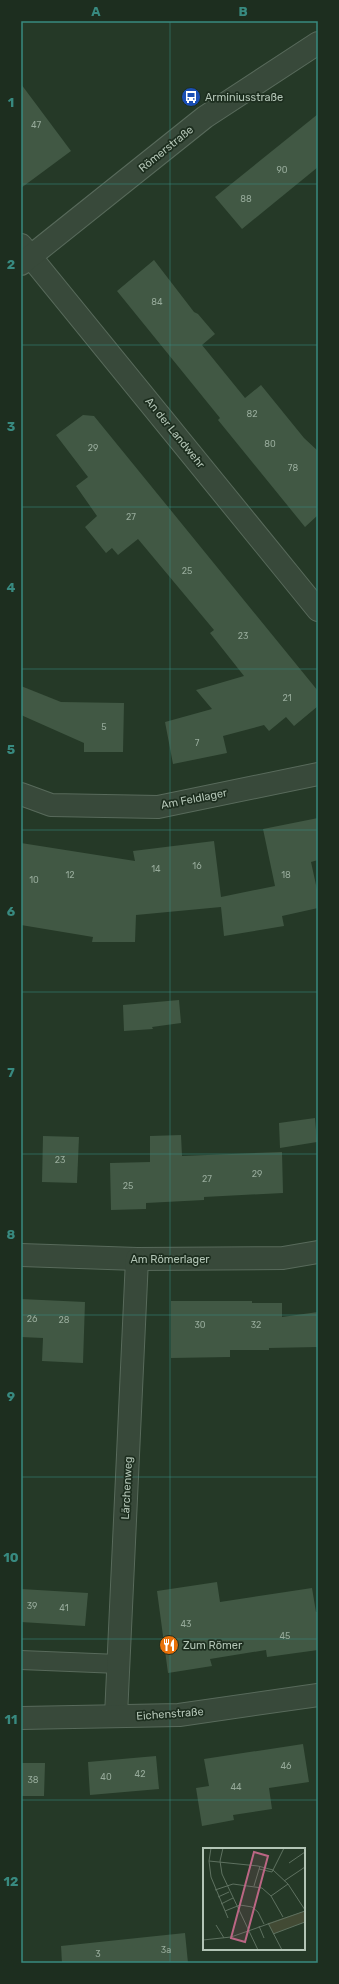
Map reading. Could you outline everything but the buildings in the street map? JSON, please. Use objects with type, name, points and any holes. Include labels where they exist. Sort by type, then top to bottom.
[{"type":"street","name":"Römerstraße","points":[[25,256],[205,117],[318,43]]},
{"type":"street","name":"An der Landwehr","points":[[25,256],[318,610]]},
{"type":"street","name":"Am Feldlager","points":[[21,794],[51,805],[158,807],[318,774]]},
{"type":"street","name":"Am Römerlager","points":[[21,1254],[137,1259],[283,1258],[318,1252]]},
{"type":"street","name":"Lärchenweg","points":[[116,1716],[137,1259]]},
{"type":"street","name":"Eichenstraße","points":[[21,1718],[179,1715],[318,1696]]},
{"type":"lane","points":[[21,1660],[119,1664]]},
{"type":"place","name":"Arminiusstraße","points":[[191,97]]},
{"type":"place","name":"Zum Römer","points":[[169,1645]]}]
